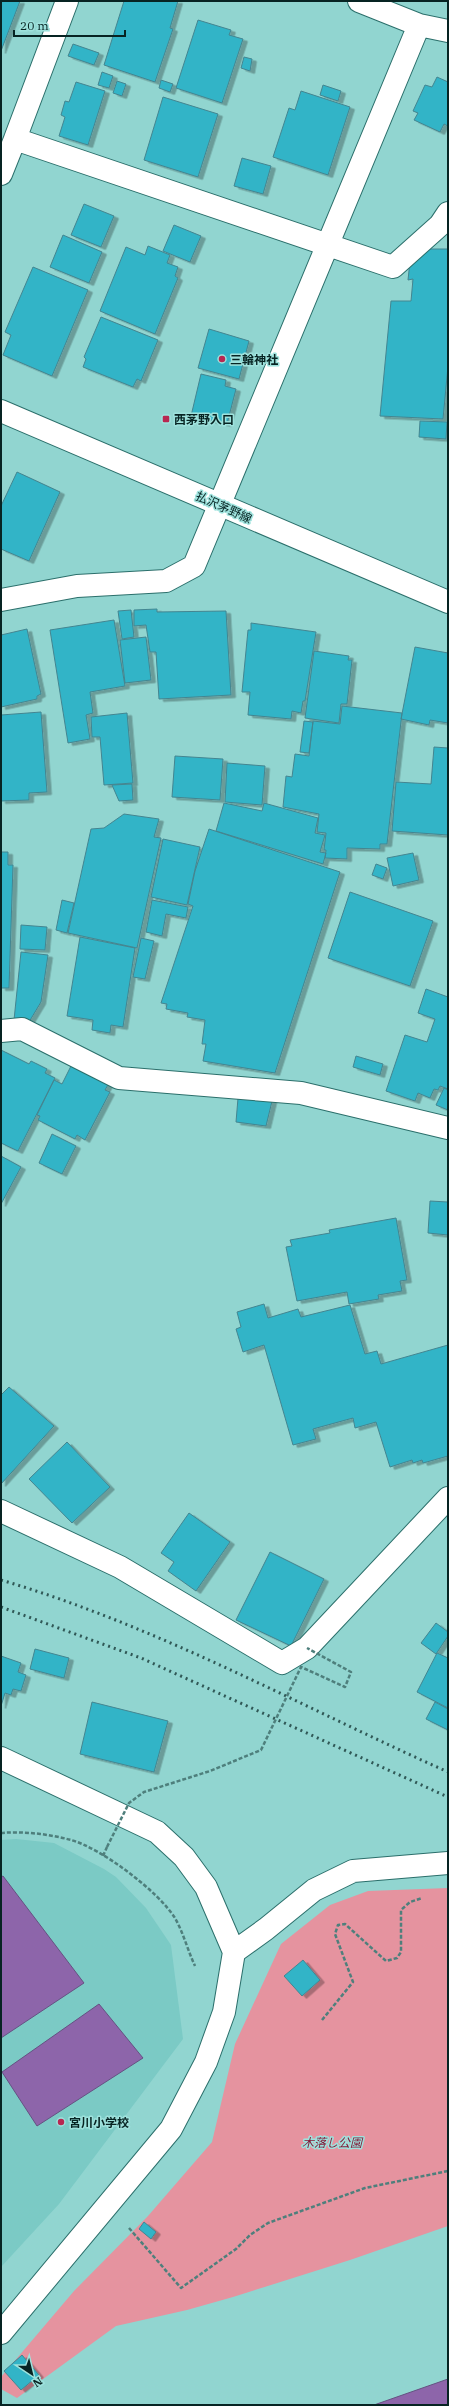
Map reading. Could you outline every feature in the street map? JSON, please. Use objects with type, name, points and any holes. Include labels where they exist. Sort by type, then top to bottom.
[{"type":"street","points":[[1,174],[67,1]]},
{"type":"street","points":[[359,1],[419,24],[448,31]]},
{"type":"street","points":[[1,600],[77,586],[166,582],[194,566],[419,24]]},
{"type":"street","points":[[15,139],[327,246],[393,267],[440,225],[448,213]]},
{"type":"street","name":"払沢茅野線","points":[[1,411],[448,602]]},
{"type":"street","points":[[1,1031],[22,1029],[119,1078],[301,1093],[448,1128]]},
{"type":"street","points":[[1,1511],[120,1567],[282,1663],[307,1648],[448,1498]]},
{"type":"street","points":[[1,1758],[157,1832],[184,1857],[206,1887],[234,1952],[224,2012],[206,2062],[172,2129],[1,2333]]},
{"type":"street","points":[[234,1952],[266,1929],[314,1890],[354,1871],[448,1863]]},
{"type":"path","points":[[104,1856],[129,1803],[144,1792],[210,1771],[261,1750],[301,1668],[344,1687],[351,1672],[307,1648]]},
{"type":"path","points":[[1,1833],[17,1832],[72,1840],[104,1856],[144,1884],[175,1918],[195,1966]]},
{"type":"path","points":[[322,2020],[353,1982],[335,1934],[338,1925],[346,1924],[386,1961],[397,1958],[401,1952],[401,1910],[410,1902],[429,1896]]},
{"type":"path","points":[[128,2226],[181,2288],[236,2249],[250,2235],[268,2223],[366,2188],[448,2171]]},
{"type":"shaded area","name":"宮川小学校","points":[[16,1839],[54,1843],[104,1869],[116,1877],[146,1908],[171,1945],[183,2039],[59,2204],[1,2267],[1,1840]]},
{"type":"shaded area","points":[[3,1876],[84,1983],[1,2038],[1,1877]]},
{"type":"shaded area","points":[[99,2004],[143,2058],[37,2126],[2,2072]]},
{"type":"shaded area","points":[[448,2379],[448,2405],[374,2405]]},
{"type":"green space","name":"木落し公園","points":[[448,1888],[448,2226],[350,2260],[233,2297],[187,2310],[116,2326],[17,2398],[1,2389],[1,2377],[74,2291],[148,2216],[212,2142],[235,2044],[281,1944],[330,1905],[368,1891]]},
{"type":"building","points":[[1,1],[20,1],[1,51]]},
{"type":"building","points":[[124,1],[178,1],[170,28],[173,29],[155,82],[104,65]]},
{"type":"building","points":[[198,20],[231,30],[229,35],[243,39],[222,103],[176,88]]},
{"type":"building","points":[[73,44],[99,53],[94,65],[68,56]]},
{"type":"building","points":[[244,57],[252,59],[250,71],[241,68]]},
{"type":"building","points":[[102,72],[113,76],[109,88],[98,85]]},
{"type":"building","points":[[437,77],[448,82],[448,126],[444,124],[440,132],[414,120],[418,113],[413,111],[425,85],[432,87]]},
{"type":"building","points":[[161,80],[173,84],[170,92],[159,88]]},
{"type":"building","points":[[117,81],[126,84],[122,96],[113,93]]},
{"type":"building","points":[[76,82],[105,91],[88,145],[59,136],[65,117],[61,115],[65,101],[69,102]]},
{"type":"building","points":[[323,85],[341,91],[338,101],[320,95]]},
{"type":"building","points":[[301,91],[350,107],[328,175],[273,157],[289,108],[295,110]]},
{"type":"building","points":[[163,97],[218,114],[198,177],[144,160]]},
{"type":"building","points":[[242,158],[271,166],[263,194],[234,186]]},
{"type":"building","points":[[84,204],[114,216],[101,247],[71,235]]},
{"type":"building","points":[[174,225],[201,236],[190,262],[163,251]]},
{"type":"building","points":[[63,235],[102,252],[89,283],[50,267]]},
{"type":"building","points":[[148,246],[170,255],[167,263],[178,267],[175,276],[178,278],[155,334],[100,311],[126,247],[145,255]]},
{"type":"building","points":[[429,249],[448,249],[448,366],[443,419],[380,416],[391,301],[411,301],[413,279],[408,280],[410,261]]},
{"type":"building","points":[[33,267],[88,290],[52,376],[3,355],[11,335],[5,332]]},
{"type":"building","points":[[101,317],[158,340],[141,381],[137,379],[133,387],[83,367],[86,359],[84,357]]},
{"type":"building","points":[[209,329],[249,341],[239,379],[198,368]]},
{"type":"building","points":[[201,374],[226,380],[225,386],[236,389],[227,424],[191,416]]},
{"type":"building","points":[[420,421],[447,422],[446,439],[419,437]]},
{"type":"building","points":[[17,472],[60,492],[29,561],[1,549],[1,506]]},
{"type":"building","points":[[157,609],[157,612],[226,611],[231,695],[159,699],[156,652],[150,652],[146,625],[134,626],[134,610]]},
{"type":"building","points":[[131,610],[134,637],[122,639],[118,611]]},
{"type":"building","points":[[114,620],[125,686],[90,692],[93,713],[86,715],[90,739],[68,743],[50,630]]},
{"type":"building","points":[[251,623],[316,632],[305,701],[303,701],[301,713],[292,711],[291,719],[248,715],[250,692],[242,692],[248,630],[251,630]]},
{"type":"building","points":[[27,629],[41,694],[37,696],[37,699],[1,707],[1,635]]},
{"type":"building","points":[[146,637],[151,680],[125,683],[120,640]]},
{"type":"building","points":[[415,647],[448,653],[448,723],[430,720],[429,725],[401,719]]},
{"type":"building","points":[[314,651],[349,656],[348,660],[352,660],[347,704],[341,704],[339,723],[305,718]]},
{"type":"building","points":[[342,706],[402,713],[387,844],[380,844],[380,849],[347,848],[347,859],[325,858],[326,850],[324,850],[326,833],[317,832],[319,814],[283,807],[286,776],[292,777],[295,754],[309,756],[313,721],[340,724]]},
{"type":"building","points":[[41,712],[47,792],[29,793],[29,800],[1,801],[1,715]]},
{"type":"building","points":[[127,713],[133,783],[104,785],[100,737],[92,737],[91,717]]},
{"type":"building","points":[[304,721],[313,722],[309,753],[300,752]]},
{"type":"building","points":[[434,747],[448,748],[448,835],[392,831],[396,782],[431,784]]},
{"type":"building","points":[[175,756],[223,759],[220,800],[172,797]]},
{"type":"building","points":[[227,763],[265,766],[262,805],[225,802]]},
{"type":"building","points":[[132,784],[133,800],[119,801],[112,785]]},
{"type":"building","points":[[224,803],[262,811],[264,803],[318,818],[315,833],[325,835],[320,852],[326,853],[323,864],[216,831]]},
{"type":"building","points":[[124,814],[159,819],[154,837],[161,838],[137,948],[68,933],[91,829],[104,828]]},
{"type":"building","points":[[209,829],[340,872],[275,1073],[203,1061],[206,1044],[202,1044],[205,1020],[187,1017],[188,1013],[166,1009],[167,1004],[161,1003],[193,906],[188,904],[195,871]]},
{"type":"building","points":[[163,839],[200,847],[187,905],[151,897]]},
{"type":"building","points":[[1,852],[8,852],[8,865],[13,865],[9,988],[1,988]]},
{"type":"building","points":[[413,853],[419,880],[393,886],[387,858]]},
{"type":"building","points":[[376,864],[387,868],[383,879],[372,875]]},
{"type":"building","points":[[350,892],[433,921],[410,986],[328,958]]},
{"type":"building","points":[[62,900],[74,903],[67,933],[56,930]]},
{"type":"building","points":[[152,900],[188,907],[186,918],[166,914],[162,936],[146,932]]},
{"type":"building","points":[[21,925],[47,927],[45,950],[20,949]]},
{"type":"building","points":[[80,937],[135,948],[123,1027],[111,1025],[110,1033],[92,1030],[93,1020],[67,1016]]},
{"type":"building","points":[[141,938],[154,941],[145,979],[133,977]]},
{"type":"building","points":[[21,952],[48,955],[41,1002],[29,1022],[14,1020]]},
{"type":"building","points":[[426,989],[448,997],[448,1089],[440,1086],[438,1090],[434,1089],[430,1098],[418,1093],[415,1101],[386,1091],[405,1035],[427,1042],[435,1019],[418,1013]]},
{"type":"building","points":[[1,1050],[29,1064],[31,1061],[47,1069],[45,1073],[55,1078],[18,1151],[1,1143]]},
{"type":"building","points":[[356,1056],[383,1064],[380,1075],[353,1067]]},
{"type":"building","points":[[71,1066],[109,1083],[105,1090],[110,1092],[85,1140],[77,1135],[75,1139],[38,1120],[40,1116],[37,1115],[54,1080],[62,1084]]},
{"type":"building","points":[[444,1088],[448,1090],[448,1110],[436,1105]]},
{"type":"building","points":[[274,1093],[266,1126],[236,1122],[238,1098]]},
{"type":"building","points":[[52,1134],[76,1146],[62,1174],[39,1163]]},
{"type":"building","points":[[1,1156],[21,1167],[1,1204]]},
{"type":"building","points":[[430,1201],[448,1202],[448,1235],[428,1233]]},
{"type":"building","points":[[396,1218],[407,1280],[400,1281],[402,1291],[378,1295],[379,1299],[349,1304],[347,1292],[297,1301],[286,1247],[292,1246],[290,1240],[330,1233],[329,1230]]},
{"type":"building","points":[[264,1304],[268,1318],[298,1309],[301,1317],[350,1305],[365,1354],[377,1351],[381,1364],[448,1345],[448,1456],[423,1463],[422,1460],[413,1463],[412,1460],[390,1467],[376,1422],[355,1428],[353,1418],[313,1429],[316,1439],[293,1445],[264,1345],[243,1352],[236,1329],[241,1327],[237,1312]]},
{"type":"building","points":[[9,1387],[54,1426],[1,1484],[1,1395]]},
{"type":"building","points":[[67,1442],[110,1487],[72,1523],[29,1479]]},
{"type":"building","points":[[189,1513],[230,1542],[196,1591],[168,1571],[174,1562],[161,1553]]},
{"type":"building","points":[[270,1552],[324,1579],[291,1646],[236,1620]]},
{"type":"building","points":[[436,1623],[448,1632],[448,1636],[436,1654],[421,1643]]},
{"type":"building","points":[[35,1649],[69,1658],[64,1678],[30,1669]]},
{"type":"building","points":[[437,1653],[448,1658],[448,1708],[417,1692]]},
{"type":"building","points":[[1,1656],[21,1663],[18,1672],[26,1675],[21,1691],[13,1689],[11,1695],[5,1693],[1,1706]]},
{"type":"building","points":[[92,1702],[168,1721],[154,1772],[80,1754]]},
{"type":"building","points":[[435,1702],[448,1709],[448,1730],[426,1719]]},
{"type":"building","points":[[303,1960],[320,1980],[302,1996],[284,1976]]},
{"type":"building","points":[[144,2222],[156,2232],[151,2239],[139,2229]]},
{"type":"building","points":[[22,2355],[39,2375],[21,2390],[4,2371]]},
{"type":"railway","points":[[1,1580],[116,1620],[228,1668],[448,1772]]},
{"type":"railway","points":[[1,1607],[141,1658],[448,1797]]},
{"type":"place","name":"三輪神社","points":[[222,359]]},
{"type":"place","name":"西茅野入口","points":[[166,419]]},
{"type":"place","name":"宮川小学校","points":[[61,2122]]}]
